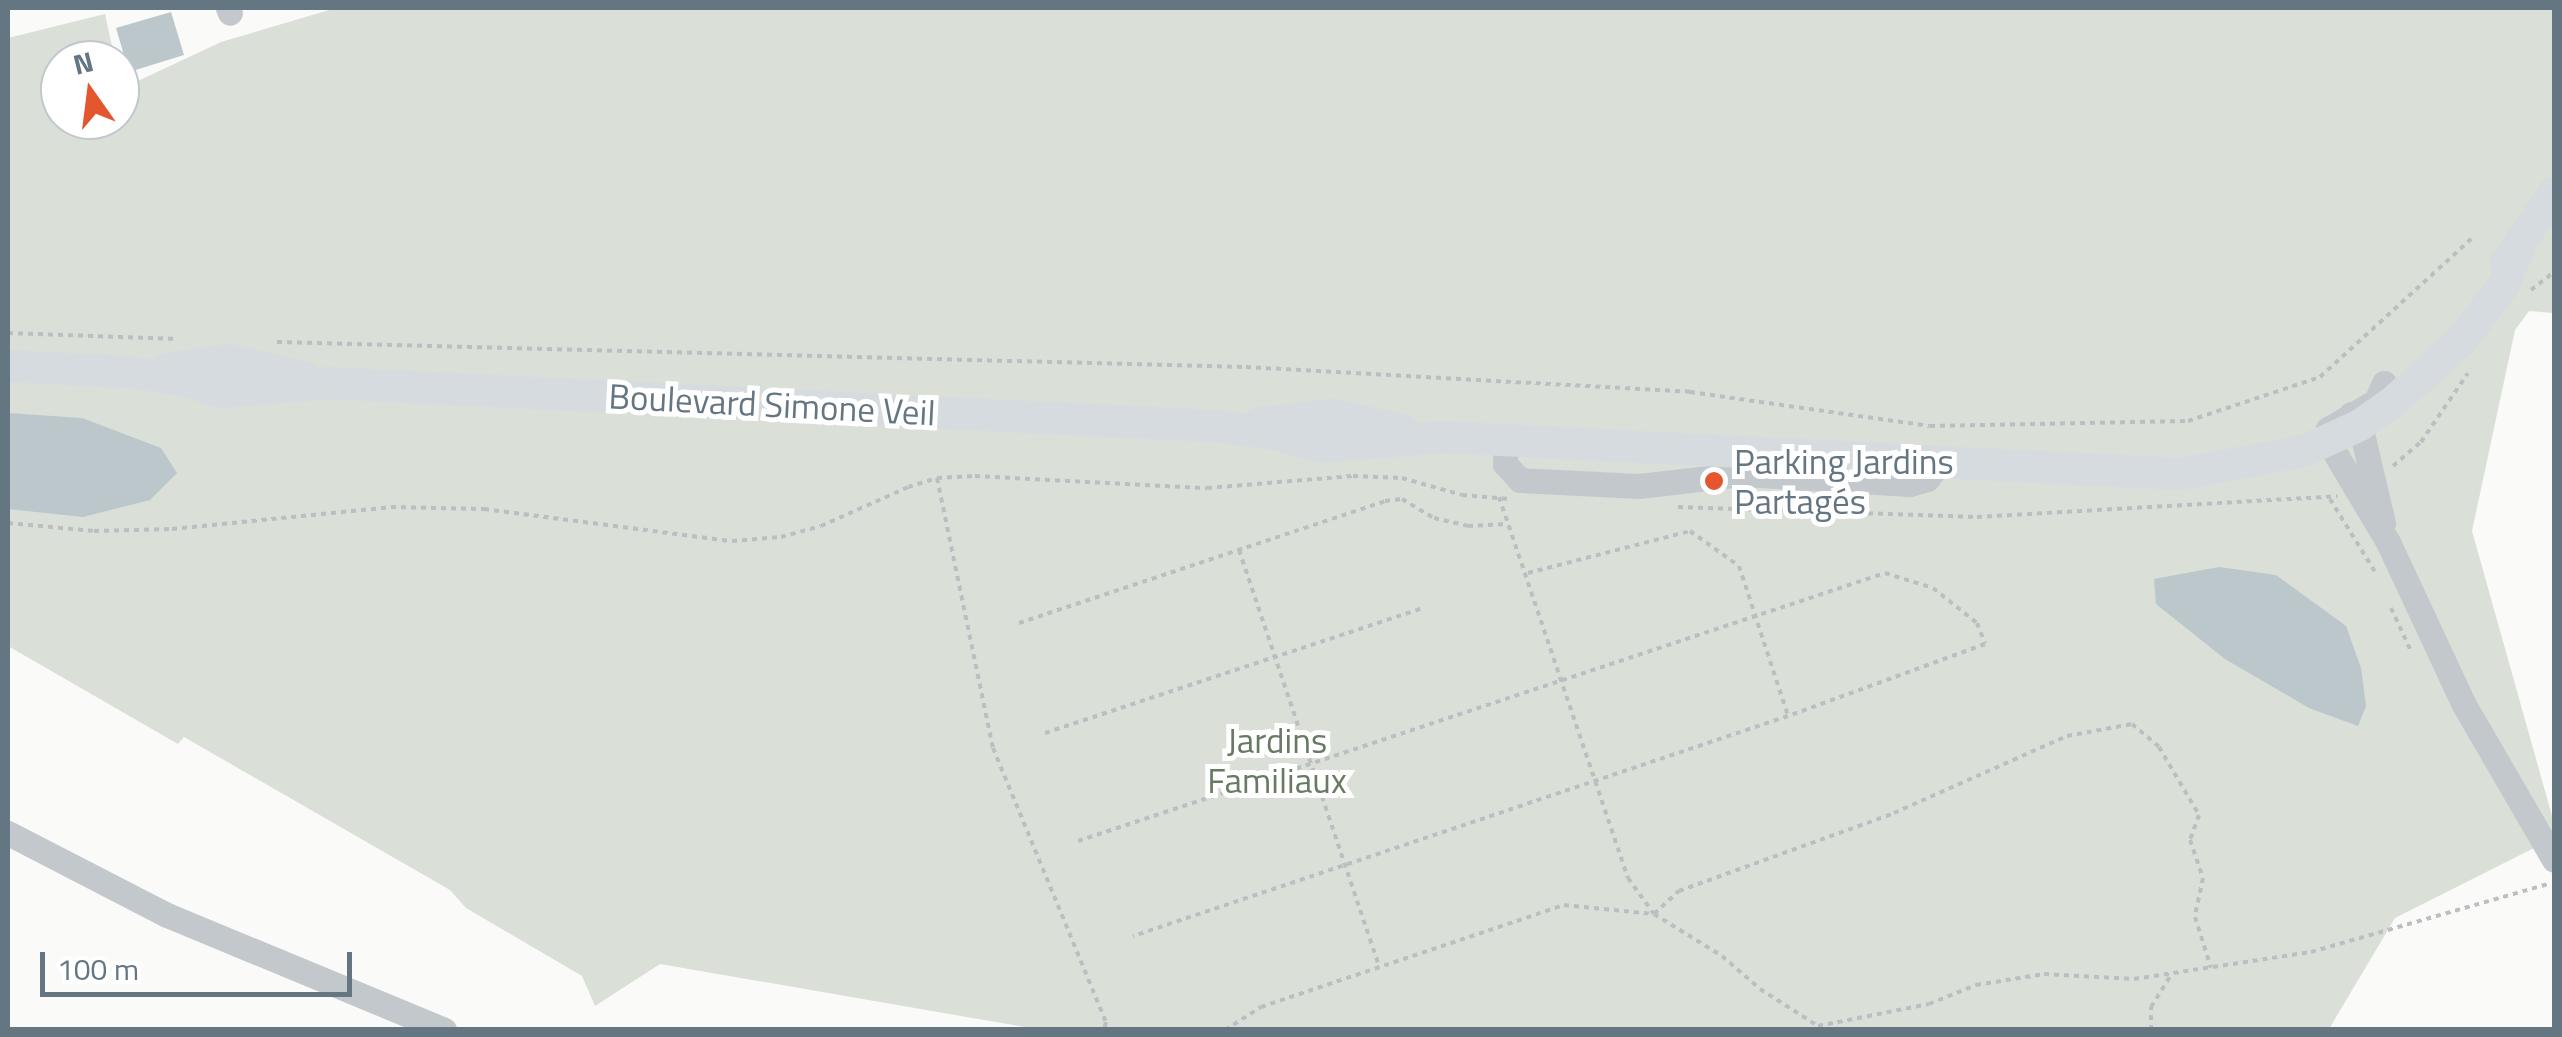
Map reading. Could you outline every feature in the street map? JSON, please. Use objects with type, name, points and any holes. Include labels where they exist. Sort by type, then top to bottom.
[{"type":"main road","name":"Boulevard Simone Veil","points":[[8,366],[128,372],[230,360],[329,383],[1214,426],[1332,415],[1442,437],[2180,474],[2266,461],[2328,443],[2384,383],[2460,315],[2520,246],[2554,193]]},
{"type":"main road","name":"Boulevard Simone Veil","points":[[2076,469],[2158,466],[2221,456],[2392,403],[2462,340],[2503,286],[2520,246]]},
{"type":"street","points":[[2353,416],[2365,486],[2388,542],[2463,703],[2551,872]]},
{"type":"street","points":[[2328,443],[2365,486]]},
{"type":"street","points":[[8,833],[167,915],[444,1030]]},
{"type":"path","points":[[266,342],[1246,367],[1690,392],[1930,426],[2188,421],[2320,377],[2471,239]]},
{"type":"path","points":[[2522,298],[2554,272]]},
{"type":"path","points":[[8,333],[187,340]]},
{"type":"path","points":[[1677,506],[1977,516],[2319,500],[2365,486],[2421,442],[2477,360]]},
{"type":"path","points":[[8,524],[94,531],[172,529],[410,507],[484,509],[732,542],[821,526],[937,478],[1013,477],[1206,488],[1353,476],[1402,478],[1462,495],[1518,500]]},
{"type":"path","points":[[937,478],[993,748],[1101,1009],[1104,1030]]},
{"type":"path","points":[[1019,623],[1402,498],[1434,518],[1468,526],[1508,523]]},
{"type":"path","points":[[1498,499],[1528,573],[1628,878],[1654,914],[1722,956],[1760,989],[1818,1026],[1929,1004],[1976,986],[2044,974],[2134,979],[2311,952],[2551,872]]},
{"type":"path","points":[[1528,573],[1690,531],[1739,566],[1788,716]]},
{"type":"path","points":[[1239,550],[1379,966]]},
{"type":"path","points":[[1078,840],[1562,676],[1885,573],[1933,588],[1976,623],[1985,644],[1788,716],[1133,936]]},
{"type":"path","points":[[1044,732],[1422,608]]},
{"type":"path","points":[[1225,1030],[1261,1007],[1564,905],[1654,914],[1679,891],[1894,813],[2066,736],[2132,724],[2159,747],[2199,815],[2190,840],[2203,878],[2195,916],[2211,968]]},
{"type":"path","points":[[2151,1030],[2151,1007],[2172,974]]},
{"type":"green space","name":"Jardins Familiaux","points":[[336,8],[2554,8],[2554,313],[2529,311],[2515,330],[2472,531],[2554,823],[2554,838],[2395,918],[2329,1029],[1042,1030],[660,964],[595,1006],[582,976],[466,908],[450,890],[184,737],[178,744],[8,646],[8,38],[105,14],[111,40],[40,40],[40,140],[140,140],[140,80],[221,42]]},
{"type":"shaded area","points":[[171,12],[184,55],[140,69],[140,40],[120,40],[116,28]]},
{"type":"shaded area","points":[[8,413],[82,418],[161,448],[177,473],[150,500],[83,517],[8,509]]},
{"type":"shaded area","points":[[2219,567],[2276,575],[2346,626],[2361,668],[2366,706],[2358,726],[2309,708],[2225,659],[2156,604],[2154,579]]},
{"type":"place","name":"Parking Jardins Partagés","points":[[1714,481]]}]
